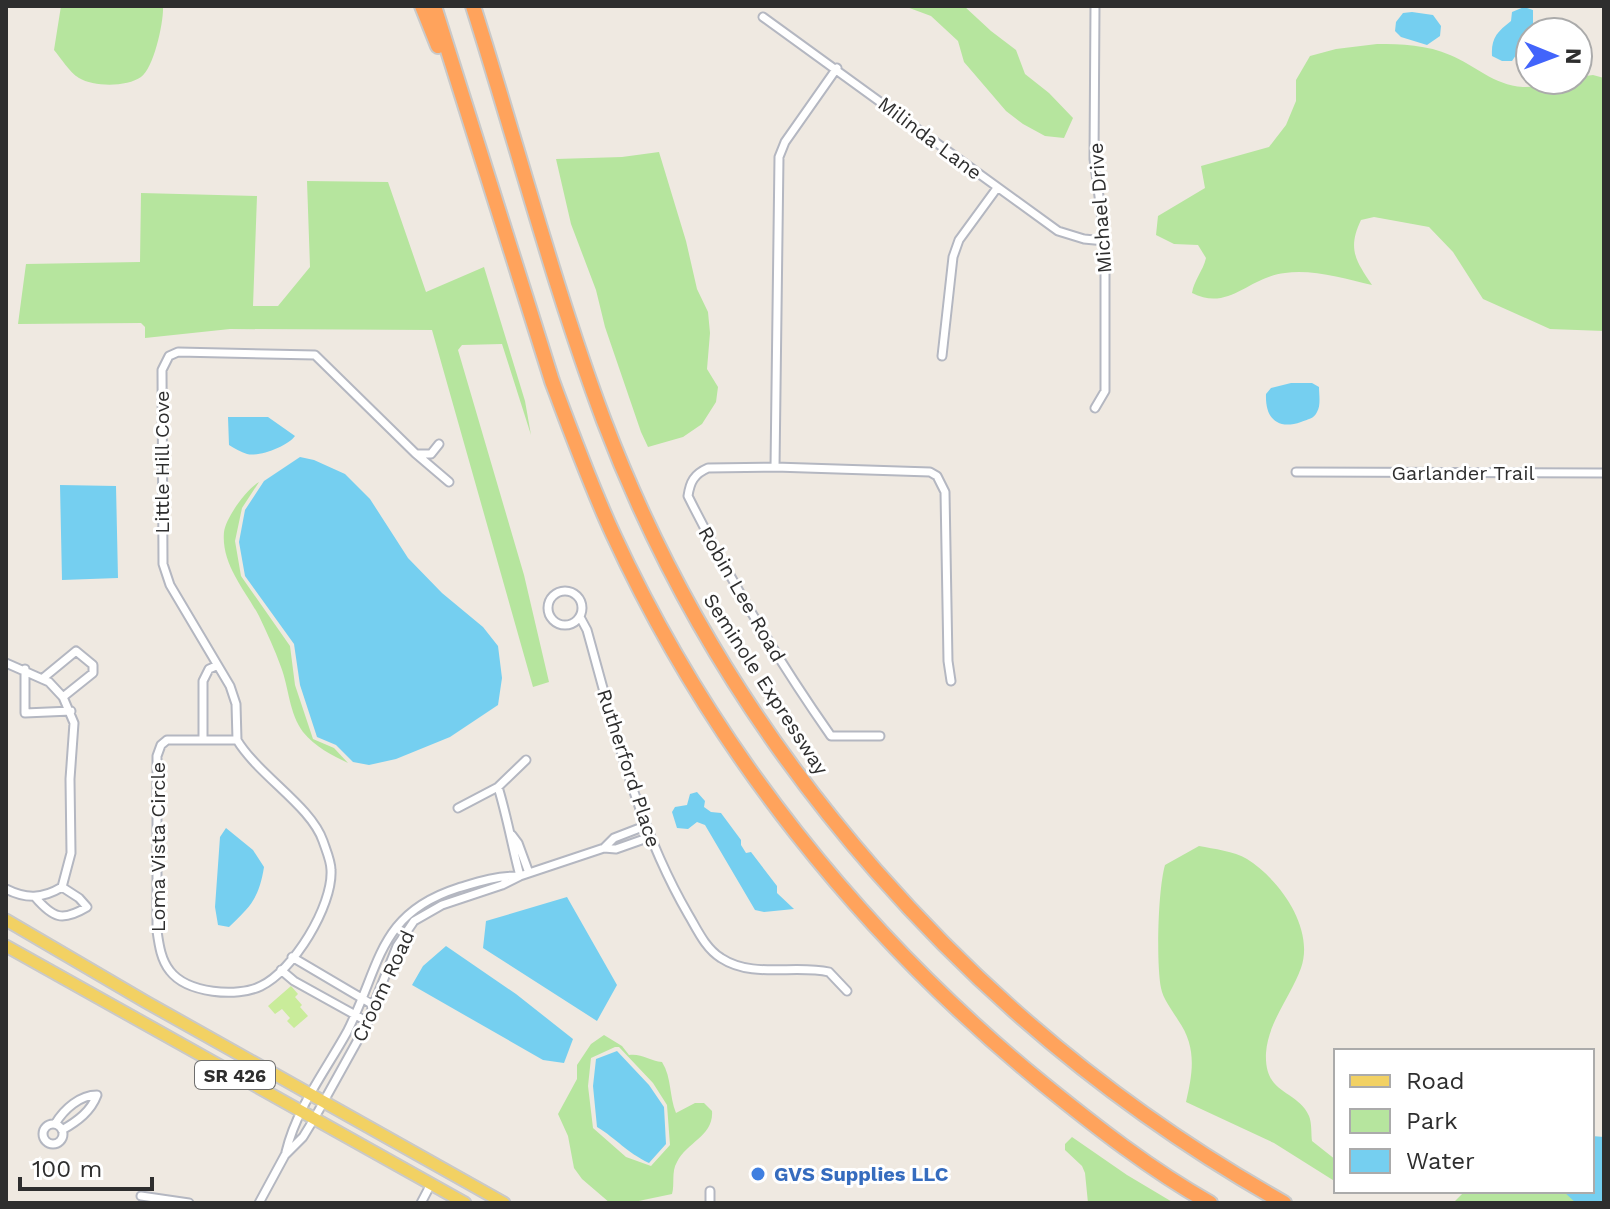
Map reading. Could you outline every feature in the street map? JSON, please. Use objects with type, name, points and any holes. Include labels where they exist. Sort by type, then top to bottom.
[{"type":"highway","points":[[422,6],[487,171]]},
{"type":"highway","points":[[434,6],[552,381],[613,534],[677,655],[774,805],[828,874],[875,927],[989,1040],[1132,1152],[1210,1203]]},
{"type":"highway","name":"Seminole Expressway","points":[[473,6],[604,422],[634,493],[707,636],[798,776],[844,835],[956,959],[1067,1057],[1177,1138],[1284,1203]]},
{"type":"main road","name":"SR 426","points":[[6,920],[504,1203]]},
{"type":"main road","name":"SR 426","points":[[6,946],[465,1203]]},
{"type":"street","name":"Michael Drive","points":[[1095,6],[1094,159],[1105,241],[1105,391],[1095,408]]},
{"type":"street","name":"Milinda Lane","points":[[763,17],[1058,231],[1084,239],[1105,241]]},
{"type":"street","points":[[775,467],[779,157],[785,142],[837,68]]},
{"type":"street","points":[[942,356],[953,257],[959,240],[997,188]]},
{"type":"street","name":"Little Hill Cove","points":[[237,740],[234,696],[170,585],[162,556],[162,370],[169,356],[187,352],[315,355],[449,482]]},
{"type":"street","points":[[415,453],[431,454],[439,444]]},
{"type":"street","name":"Robin Lee Road","points":[[880,736],[831,736],[728,575],[688,496],[694,477],[708,468],[775,467],[930,472],[937,476],[945,492],[951,681]]},
{"type":"street","name":"Garlander Trail","points":[[1296,472],[1604,473]]},
{"type":"street","name":"Rutherford Place","points":[[580,617],[569,624],[556,622],[549,611],[551,598],[562,591],[575,593],[582,604],[580,617],[587,630],[645,826],[675,891],[702,938],[722,958],[753,969],[829,972],[847,991]]},
{"type":"street","points":[[42,679],[76,651],[85,656],[93,665],[93,673],[63,697]]},
{"type":"street","points":[[6,663],[49,682],[71,711],[75,729],[70,779],[72,839],[66,878],[62,887],[44,896],[26,897],[6,889]]},
{"type":"street","points":[[203,740],[203,681],[205,674],[216,666]]},
{"type":"street","points":[[25,669],[25,713],[71,711]]},
{"type":"street","name":"Loma Vista Circle","points":[[167,740],[203,740],[237,740],[252,761],[316,826],[331,865],[327,894],[306,943],[281,970],[259,987],[248,991],[221,992],[187,985],[179,980],[163,958],[157,931],[157,756],[161,745],[167,740]]},
{"type":"street","points":[[458,808],[498,787],[526,760]]},
{"type":"street","points":[[498,787],[517,851],[520,876],[604,848],[616,849],[650,837]]},
{"type":"street","points":[[604,848],[614,838],[645,826]]},
{"type":"street","points":[[624,834],[628,845]]},
{"type":"street","points":[[517,851],[529,873]]},
{"type":"street","name":"Croom Road","points":[[285,1155],[291,1131],[362,998],[388,937],[408,913],[439,894],[499,876],[520,876]]},
{"type":"street","name":"Croom Road","points":[[285,1155],[303,1137],[324,1102],[368,1022],[397,946],[414,921],[442,905],[520,876]]},
{"type":"street","points":[[35,897],[49,914],[58,916],[75,914],[87,907],[62,887]]},
{"type":"street","points":[[292,957],[375,1006]]},
{"type":"street","points":[[281,970],[294,981],[368,1022]]},
{"type":"street","points":[[324,996],[332,980]]},
{"type":"street","points":[[85,1095],[97,1095],[93,1106],[59,1127],[75,1104],[85,1095]]},
{"type":"street","points":[[75,1104],[83,1114]]},
{"type":"street","points":[[259,1203],[285,1155]]},
{"type":"street","points":[[421,1203],[431,1184]]},
{"type":"street","points":[[710,1191],[710,1203]]},
{"type":"street","points":[[141,1196],[189,1203]]},
{"type":"green space","points":[[61,6],[163,6],[157,44],[146,72],[128,83],[110,85],[85,81],[75,75],[54,50]]},
{"type":"green space","points":[[904,6],[964,6],[1016,50],[1025,74],[1073,118],[1064,138],[1045,136],[1006,111],[964,62],[958,41],[931,16]]},
{"type":"green space","points":[[1377,44],[1433,49],[1459,59],[1493,79],[1514,85],[1514,96],[1594,96],[1594,75],[1604,78],[1604,331],[1550,329],[1483,299],[1453,252],[1429,227],[1374,217],[1361,220],[1354,247],[1358,262],[1372,285],[1329,275],[1296,272],[1260,280],[1228,296],[1205,298],[1192,293],[1206,258],[1198,245],[1174,244],[1156,235],[1158,216],[1205,188],[1201,166],[1269,147],[1286,125],[1296,101],[1296,80],[1310,56]]},
{"type":"green space","points":[[659,152],[697,289],[708,312],[707,369],[718,387],[716,402],[702,424],[683,437],[648,447],[571,224],[556,159],[622,157]]},
{"type":"green space","points":[[307,181],[388,182],[426,292],[484,267],[525,401],[531,435],[502,344],[462,345],[458,350],[524,575],[549,682],[533,687],[432,330],[230,329],[145,338],[145,327],[141,323],[18,324],[26,264],[140,262],[141,193],[257,196],[253,306],[278,306],[310,267]]},
{"type":"green space","points":[[259,482],[242,508],[235,541],[241,576],[290,646],[295,685],[313,739],[334,748],[348,763],[318,746],[298,725],[274,648],[226,555],[224,532],[229,519],[243,497]]},
{"type":"green space","points":[[1199,846],[1236,854],[1271,879],[1291,906],[1299,921],[1304,953],[1297,978],[1271,1031],[1266,1053],[1267,1067],[1276,1085],[1304,1107],[1309,1116],[1312,1141],[1334,1158],[1334,1181],[1274,1143],[1186,1102],[1192,1070],[1191,1050],[1184,1030],[1161,988],[1159,908],[1165,865]]},
{"type":"green space","points":[[291,986],[298,994],[295,997],[302,1005],[300,1007],[308,1016],[294,1028],[282,1009],[275,1014],[268,1006]]},
{"type":"green space","points":[[604,1035],[622,1046],[629,1055],[662,1062],[676,1113],[695,1103],[704,1103],[712,1111],[709,1127],[677,1162],[672,1194],[629,1203],[610,1203],[574,1168],[568,1136],[558,1114],[577,1079],[577,1065],[591,1044]],"holes":[[[619,1047],[653,1083],[667,1105],[670,1145],[651,1166],[626,1157],[593,1128],[588,1086],[591,1058]]]},
{"type":"green space","points":[[1072,1137],[1174,1203],[1088,1203],[1082,1166],[1065,1150],[1065,1144]]},
{"type":"green space","points":[[1463,1193],[1594,1193],[1604,1203],[1453,1203]]},
{"type":"water","points":[[1524,7],[1533,10],[1533,16],[1514,16],[1514,58],[1512,61],[1502,61],[1492,56],[1493,44],[1496,36],[1511,21],[1512,12]]},
{"type":"water","points":[[1403,13],[1433,15],[1441,26],[1440,36],[1427,45],[1401,37],[1395,31],[1396,22]]},
{"type":"water","points":[[1291,383],[1312,383],[1319,387],[1319,406],[1312,417],[1286,425],[1271,416],[1266,394],[1271,388]]},
{"type":"water","points":[[228,417],[268,417],[295,436],[273,450],[247,454],[229,445]]},
{"type":"water","points":[[300,457],[345,474],[370,499],[408,558],[442,593],[483,627],[498,646],[502,678],[498,705],[450,737],[396,759],[369,765],[353,762],[336,745],[317,737],[300,685],[294,644],[245,576],[239,542],[245,510],[264,481]]},
{"type":"water","points":[[60,485],[116,486],[118,578],[62,580]]},
{"type":"water","points":[[697,792],[705,801],[704,807],[721,813],[741,840],[746,853],[751,852],[777,886],[777,893],[794,909],[755,910],[705,825],[697,822],[688,829],[677,828],[672,812],[675,807],[687,805],[690,794]]},
{"type":"water","points":[[226,828],[253,850],[264,867],[253,901],[229,927],[218,925],[215,907],[220,837]]},
{"type":"water","points":[[567,897],[617,985],[597,1021],[483,948],[486,921]]},
{"type":"water","points":[[446,946],[516,994],[573,1039],[564,1063],[543,1060],[412,985],[423,966]]},
{"type":"water","points":[[617,1051],[649,1085],[664,1107],[666,1144],[649,1163],[597,1127],[593,1086],[596,1059]]},
{"type":"water","points":[[1594,1136],[1604,1137],[1604,1203],[1576,1203],[1565,1193],[1594,1193]]},
{"type":"place","name":"GVS Supplies LLC","points":[[758,1174]]}]
